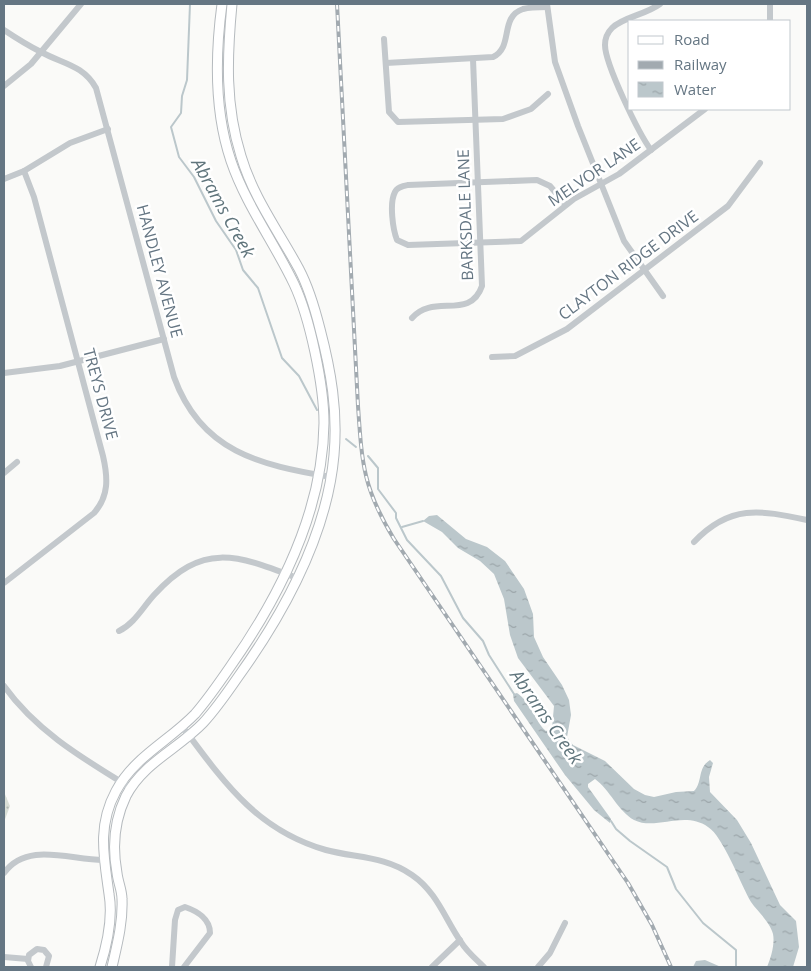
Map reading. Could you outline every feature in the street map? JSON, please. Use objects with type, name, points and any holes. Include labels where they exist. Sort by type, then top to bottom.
[{"type":"main road","points":[[100,967],[107,940],[110,910],[103,860],[102,836],[105,818],[121,782],[144,756],[182,726],[206,700],[250,638],[286,574],[304,528],[318,475],[323,438],[323,403],[318,370],[304,313],[294,285],[238,181],[222,125],[217,63],[222,4]]},
{"type":"main road","points":[[112,967],[120,934],[122,911],[122,896],[114,855],[115,831],[121,807],[131,788],[148,768],[189,736],[207,719],[256,651],[297,578],[318,525],[335,448],[334,395],[314,307],[300,271],[247,174],[234,130],[227,72],[232,4]]},
{"type":"street","points":[[4,86],[19,76],[42,52],[82,4]]},
{"type":"street","points":[[628,107],[609,61],[605,45],[608,35],[615,25],[643,14],[660,4]]},
{"type":"street","points":[[770,4],[770,20]]},
{"type":"street","points":[[386,63],[491,58],[500,53],[507,42],[509,21],[519,11],[547,5],[555,62],[601,184],[624,241],[663,296]]},
{"type":"street","name":"HANDLEY AVENUE","points":[[4,30],[42,52],[70,63],[86,74],[96,88],[164,339],[181,395],[195,418],[214,437],[234,451],[253,460],[330,477]]},
{"type":"street","points":[[384,39],[389,112],[395,121],[404,124],[504,119],[517,115],[536,105],[548,94]]},
{"type":"street","name":"BARKSDALE LANE","points":[[412,318],[426,307],[461,305],[475,298],[481,290],[483,281],[473,59]]},
{"type":"street","points":[[629,110],[636,127],[651,150]]},
{"type":"street","name":"MELVOR LANE","points":[[566,205],[550,186],[540,180],[402,186],[394,193],[396,238],[405,245],[521,241],[566,205],[583,193],[619,174],[704,110]]},
{"type":"street","points":[[4,179],[24,171],[58,148],[108,129]]},
{"type":"street","name":"CLAYTON RIDGE DRIVE","points":[[492,358],[514,356],[552,338],[644,271],[728,206],[760,163]]},
{"type":"street","name":"TREYS DRIVE","points":[[4,583],[94,513],[104,498],[107,483],[106,470],[78,362],[34,197],[24,171]]},
{"type":"street","points":[[4,373],[78,362],[164,339]]},
{"type":"street","points":[[4,473],[18,462]]},
{"type":"street","points":[[694,542],[706,530],[744,512],[762,511],[807,520]]},
{"type":"street","points":[[119,631],[130,624],[165,583],[184,569],[200,562],[217,557],[239,558],[297,578]]},
{"type":"street","points":[[4,686],[22,710],[50,735],[131,788]]},
{"type":"street","points":[[182,726],[230,789],[266,822],[312,846],[335,852],[375,858],[391,863],[412,875],[434,896],[460,940],[484,967]]},
{"type":"street","points":[[4,872],[16,859],[31,855],[103,860]]},
{"type":"street","points":[[172,967],[175,920],[178,910],[185,907],[202,916],[210,926],[210,933],[184,967]]},
{"type":"street","points":[[538,967],[550,953],[565,923]]},
{"type":"street","points":[[432,967],[460,940]]},
{"type":"street","points":[[28,959],[34,950],[44,950],[50,960],[46,967]]},
{"type":"street","points":[[4,957],[28,959]]},
{"type":"street","points":[[28,959],[31,967]]},
{"type":"shaded area","points":[[4,792],[10,806],[4,822]]},
{"type":"water","points":[[437,515],[466,539],[487,547],[505,561],[524,589],[533,614],[534,637],[543,657],[562,685],[569,700],[571,715],[567,737],[573,745],[605,761],[634,789],[654,797],[676,792],[694,791],[703,767],[710,760],[713,763],[709,777],[710,792],[737,820],[751,843],[780,905],[796,921],[799,947],[793,967],[767,967],[773,946],[773,934],[767,921],[751,902],[720,840],[714,832],[699,822],[689,820],[643,823],[634,820],[623,811],[595,779],[588,784],[588,787],[611,819],[610,823],[594,810],[565,775],[514,701],[513,694],[517,693],[526,702],[546,731],[552,728],[554,706],[518,658],[510,635],[504,599],[494,574],[480,561],[458,548],[442,532],[423,521],[429,516]]},
{"type":"water","points":[[705,960],[721,967],[693,967],[696,961]]},
{"type":"waterway","name":"Abrams Creek","points":[[190,4],[187,80],[182,96],[181,113],[171,127],[179,157],[194,177],[216,221],[236,250],[243,270],[258,288],[282,358],[299,376],[317,410]]},
{"type":"waterway","name":"Abrams Creek","points":[[346,439],[356,447]]},
{"type":"waterway","name":"Abrams Creek","points":[[368,456],[378,468],[378,489],[396,513],[396,518],[407,540],[441,576],[463,618],[483,641],[489,655],[514,694]]},
{"type":"waterway","points":[[402,527],[423,521]]},
{"type":"waterway","name":"Abrams Creek","points":[[611,821],[616,829],[630,841],[667,867],[676,889],[703,923],[736,950],[736,967]]},
{"type":"railway","points":[[337,4],[358,406],[363,460],[370,490],[394,539],[628,883],[652,925],[671,967]]}]
